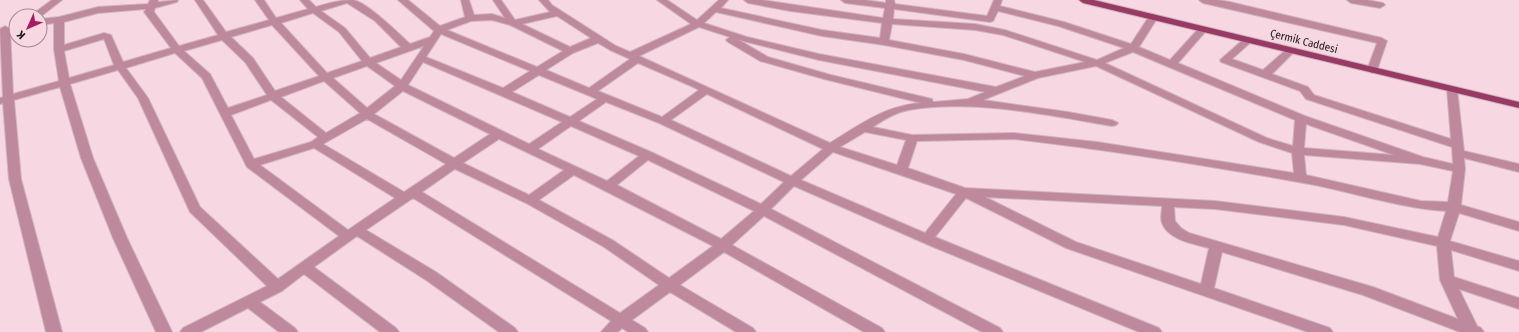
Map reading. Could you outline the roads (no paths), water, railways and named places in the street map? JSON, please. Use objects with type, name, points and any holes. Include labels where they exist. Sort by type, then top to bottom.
[{"type":"main road","name":"Çermik Caddesi","points":[[1083,0],[1519,105]]},
{"type":"street","points":[[47,8],[58,0]]},
{"type":"street","points":[[48,21],[59,20],[98,10],[174,0]]},
{"type":"street","points":[[199,0],[224,36],[249,60],[273,96],[321,141],[640,332]]},
{"type":"street","points":[[259,0],[274,21],[326,77],[367,114],[455,164],[530,200],[609,244],[669,285],[748,332]]},
{"type":"street","points":[[304,0],[314,10],[342,30],[368,62],[402,86],[498,134],[574,169],[722,245],[877,332]]},
{"type":"street","points":[[4,100],[348,0],[378,19],[408,48]]},
{"type":"street","points":[[402,0],[436,35],[538,71],[663,121],[792,181],[927,239],[1154,332]]},
{"type":"street","points":[[464,0],[470,18]]},
{"type":"street","points":[[497,0],[513,23]]},
{"type":"street","points":[[542,0],[558,13],[612,48],[831,148],[964,192],[1071,245],[1325,332]]},
{"type":"street","points":[[661,0],[698,24],[744,39],[819,57],[998,91]]},
{"type":"street","points":[[748,0],[790,8],[887,21],[982,28],[1005,33],[1097,64],[1263,140],[1298,150],[1352,156],[1420,160]]},
{"type":"street","points":[[845,0],[890,3],[990,19],[996,4],[1133,48],[1301,118],[1420,160],[1459,169]]},
{"type":"street","points":[[1203,0],[1232,2],[1382,41],[1372,70]]},
{"type":"street","points":[[1351,0],[1380,5]]},
{"type":"street","points":[[153,3],[149,12],[176,50],[206,76],[251,164],[353,233],[431,276],[510,332]]},
{"type":"street","points":[[590,92],[633,57],[698,24],[719,3],[822,33],[884,42],[964,57],[1035,75]]},
{"type":"street","points":[[884,42],[890,3]]},
{"type":"street","points":[[513,23],[558,13]]},
{"type":"street","points":[[225,114],[408,48],[470,18],[492,17],[513,23],[570,51]]},
{"type":"street","points":[[970,102],[1035,75],[1097,64],[1133,48],[1153,17]]},
{"type":"street","points":[[59,20],[59,50],[64,82],[87,158],[120,238],[164,332]]},
{"type":"street","points":[[3,29],[4,100],[16,179],[54,332]]},
{"type":"street","points":[[713,29],[764,59],[828,77],[940,104]]},
{"type":"street","points":[[1172,63],[1203,29]]},
{"type":"street","points":[[251,164],[321,141],[367,114],[402,86],[436,35]]},
{"type":"street","points":[[59,50],[104,36],[108,37],[120,66],[143,98],[195,209],[277,287]]},
{"type":"street","points":[[504,92],[570,51],[598,39]]},
{"type":"street","points":[[1248,40],[1225,60],[1304,89],[1310,96],[1458,149],[1519,168]]},
{"type":"street","points":[[1264,75],[1291,50]]},
{"type":"street","points":[[421,58],[571,121],[763,210],[995,332]]},
{"type":"street","points":[[1452,89],[1459,169],[1454,207],[1443,243],[1446,280],[1473,331]]},
{"type":"street","points":[[663,121],[706,90]]},
{"type":"street","points":[[530,149],[605,98]]},
{"type":"street","points":[[609,332],[621,320],[722,245],[763,210],[792,181],[831,148],[882,116],[906,107],[970,102],[1068,115],[1112,123]]},
{"type":"street","points":[[1300,178],[1298,150],[1301,118]]},
{"type":"street","points":[[862,128],[912,138],[1014,136],[1097,145],[1300,178],[1421,205],[1454,207],[1519,227]]},
{"type":"street","points":[[188,332],[277,287],[498,134]]},
{"type":"street","points":[[901,170],[912,138]]},
{"type":"street","points":[[608,186],[647,155]]},
{"type":"street","points":[[530,200],[574,169]]},
{"type":"street","points":[[927,239],[964,192]]},
{"type":"street","points":[[964,192],[1215,205],[1344,221],[1443,243],[1519,266]]},
{"type":"street","points":[[1168,203],[1168,222],[1176,231],[1184,236],[1216,247],[1368,291],[1473,331]]},
{"type":"street","points":[[1206,291],[1216,247]]},
{"type":"street","points":[[304,267],[391,332]]},
{"type":"street","points":[[1446,280],[1519,304]]},
{"type":"street","points":[[249,301],[290,332]]}]
